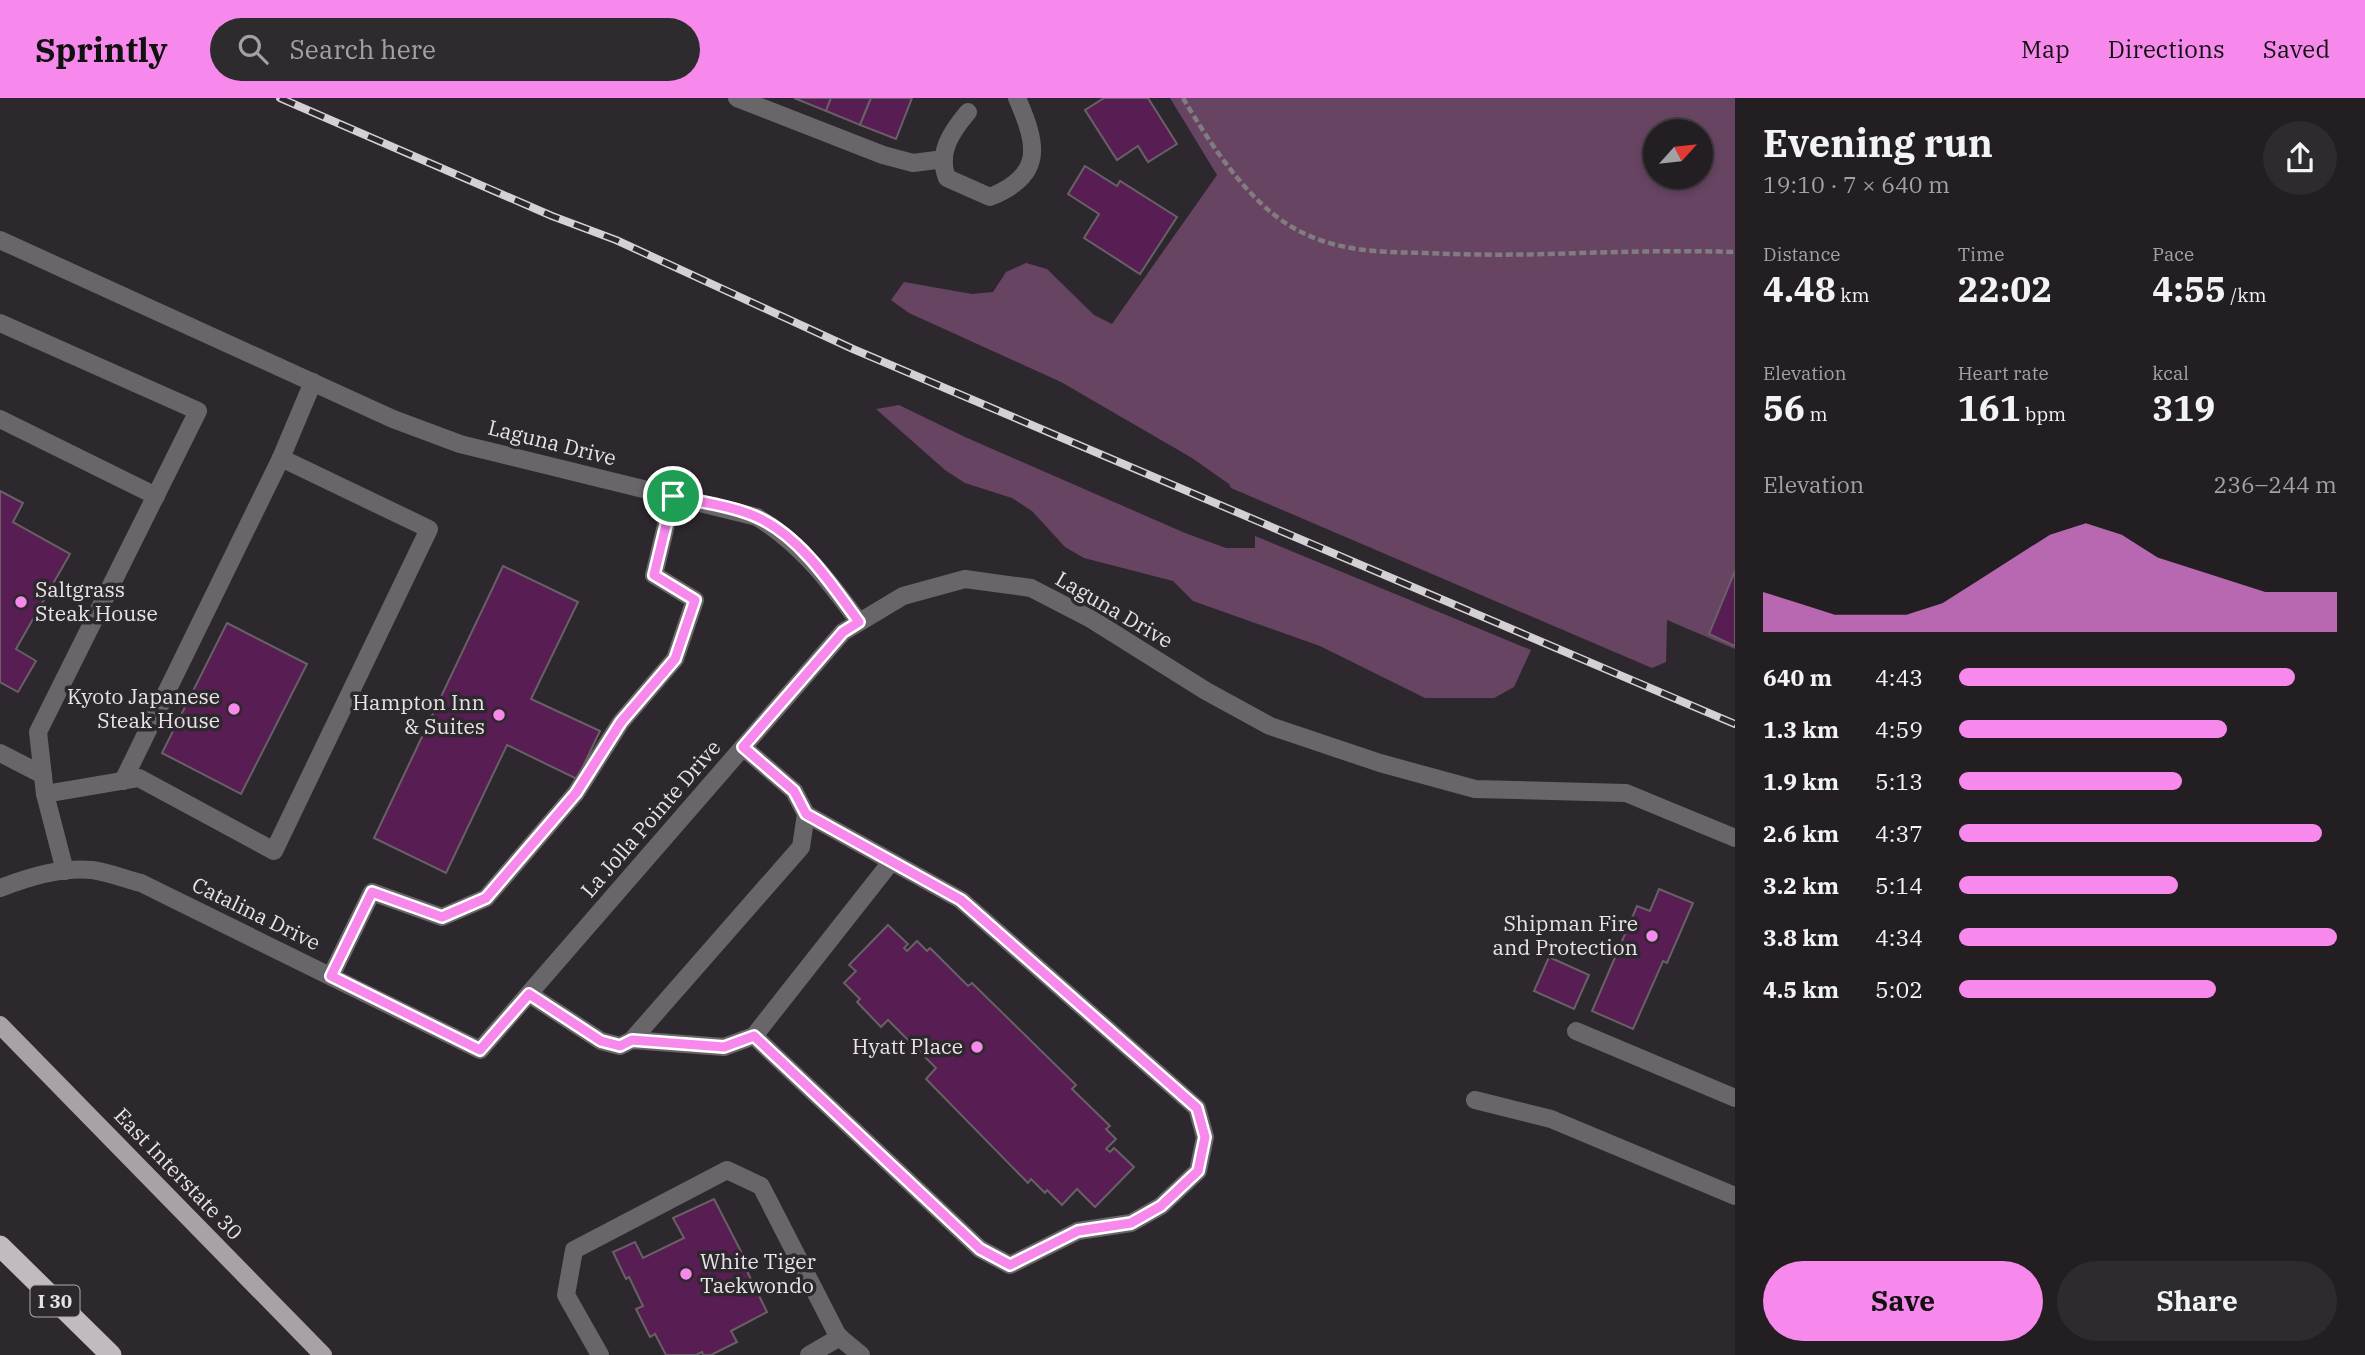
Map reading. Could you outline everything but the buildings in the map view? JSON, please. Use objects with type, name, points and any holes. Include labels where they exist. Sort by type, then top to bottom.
[{"type":"highway","name":"I 30","points":[[0,1246],[111,1355]]},
{"type":"main road","name":"East Interstate 30","points":[[0,1025],[323,1355]]},
{"type":"street","points":[[737,98],[883,155],[913,163],[944,159]]},
{"type":"street","points":[[968,112],[953,129],[942,165],[947,178],[990,197],[1010,189],[1022,178],[1034,155],[1031,131],[1017,98]]},
{"type":"street","name":"Laguna Drive","points":[[0,240],[393,419],[460,444],[757,517],[780,531],[828,580],[859,622],[903,596],[965,579],[1031,588],[1091,619],[1206,691],[1270,726],[1380,763],[1475,789],[1626,793],[1735,838]]},
{"type":"street","points":[[0,323],[198,411],[38,732],[45,794],[65,871]]},
{"type":"street","points":[[123,781],[281,458],[313,382]]},
{"type":"street","points":[[0,419],[156,496]]},
{"type":"street","points":[[45,794],[139,778],[274,851],[429,528],[281,458]]},
{"type":"street","points":[[331,976],[372,892],[442,917],[486,898],[576,793],[621,722],[675,659],[695,600],[654,575],[673,496]]},
{"type":"street","name":"La Jolla Pointe Drive","points":[[480,1050],[843,632],[859,622]]},
{"type":"street","points":[[743,747],[794,791],[806,814],[961,900],[1197,1108],[1205,1137],[1198,1171],[1161,1206],[1131,1223],[1078,1231],[1010,1265],[980,1249],[754,1036]]},
{"type":"street","points":[[0,753],[43,775]]},
{"type":"street","points":[[529,994],[601,1041],[620,1046],[632,1040],[801,847],[806,814]]},
{"type":"street","points":[[632,1040],[724,1047],[754,1036],[891,862]]},
{"type":"street","name":"Catalina Drive","points":[[0,888],[55,871],[93,870],[141,883],[480,1050]]},
{"type":"street","points":[[1576,1031],[1735,1098]]},
{"type":"street","points":[[1475,1100],[1551,1119],[1735,1196]]},
{"type":"street","points":[[600,1355],[566,1294],[574,1250],[727,1170],[761,1186],[840,1338],[861,1355]]},
{"type":"street","points":[[809,1355],[840,1338]]},
{"type":"path","points":[[1183,98],[1236,177],[1289,226],[1333,246],[1361,251],[1479,255],[1677,250],[1735,252]]},
{"type":"shaded area","points":[[1170,98],[1735,98],[1735,649],[1667,620],[1666,662],[1652,668],[1231,488],[1192,458],[1061,382],[909,313],[891,300],[904,282],[972,294],[993,292],[1006,272],[1026,263],[1047,269],[1094,315],[1112,324],[1217,175]]},
{"type":"shaded area","points":[[899,405],[965,437],[1185,533],[1226,548],[1255,548],[1255,536],[1531,650],[1514,687],[1494,698],[1425,698],[1320,646],[1193,601],[1173,581],[1084,558],[1065,547],[1032,511],[1012,498],[965,483],[945,470],[876,409]]},
{"type":"railway","points":[[280,98],[552,216],[616,240],[853,349],[1735,724]]},
{"type":"place","name":"Saltgrass Steak House","points":[[21,602]]},
{"type":"place","name":"Kyoto Japanese Steak House","points":[[234,709]]},
{"type":"place","name":"Hampton Inn & Suites","points":[[499,715]]},
{"type":"place","name":"Shipman Fire and Protection","points":[[1652,936]]},
{"type":"place","name":"Hyatt Place","points":[[977,1047]]},
{"type":"place","name":"White Tiger Taekwondo","points":[[686,1274]]},
{"type":"route","points":[[673,496],[757,517],[780,531],[828,580],[859,622],[843,632],[743,747],[794,791],[806,814],[961,900],[1197,1108],[1205,1137],[1198,1171],[1161,1206],[1131,1223],[1078,1231],[1010,1265],[980,1249],[754,1036],[724,1047],[632,1040],[620,1046],[601,1041],[529,994],[480,1050],[331,976],[372,892],[442,917],[486,898],[576,793],[621,722],[675,659],[695,600],[654,575],[673,496]]}]
